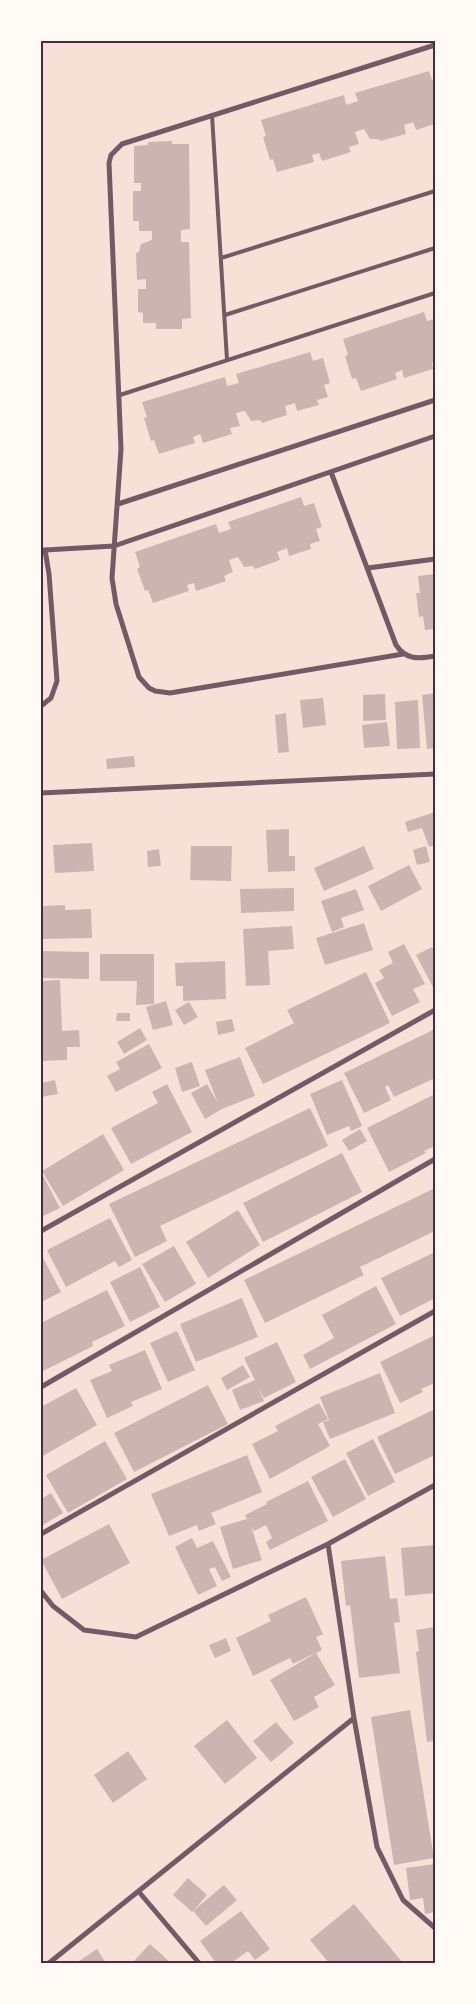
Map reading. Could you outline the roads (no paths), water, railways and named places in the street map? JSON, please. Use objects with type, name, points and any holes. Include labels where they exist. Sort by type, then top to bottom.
[{"type":"street","points":[[435,45],[122,144],[111,155],[109,171],[121,449],[112,578],[116,604],[140,677],[155,692],[170,693],[403,654],[414,658],[435,656]]},
{"type":"street","points":[[118,504],[435,400]]},
{"type":"street","points":[[41,706],[51,698],[57,681],[49,574],[43,550],[114,546],[435,436]]},
{"type":"street","points":[[331,472],[396,645],[403,654]]},
{"type":"street","points":[[368,568],[435,559]]},
{"type":"street","points":[[41,793],[435,774]]},
{"type":"street","points":[[41,1231],[435,1010]]},
{"type":"street","points":[[41,1387],[435,1159]]},
{"type":"street","points":[[41,1534],[435,1311]]},
{"type":"street","points":[[41,1591],[53,1606],[84,1630],[136,1637],[328,1544],[435,1485]]},
{"type":"street","points":[[328,1544],[354,1718],[377,1847],[403,1900],[435,1928]]},
{"type":"street","points":[[49,1963],[354,1718]]},
{"type":"street","points":[[139,1892],[200,1963]]},
{"type":"lane","points":[[212,115],[228,360]]},
{"type":"lane","points":[[221,258],[435,192]]},
{"type":"lane","points":[[225,315],[435,248]]},
{"type":"lane","points":[[120,395],[435,293]]}]
